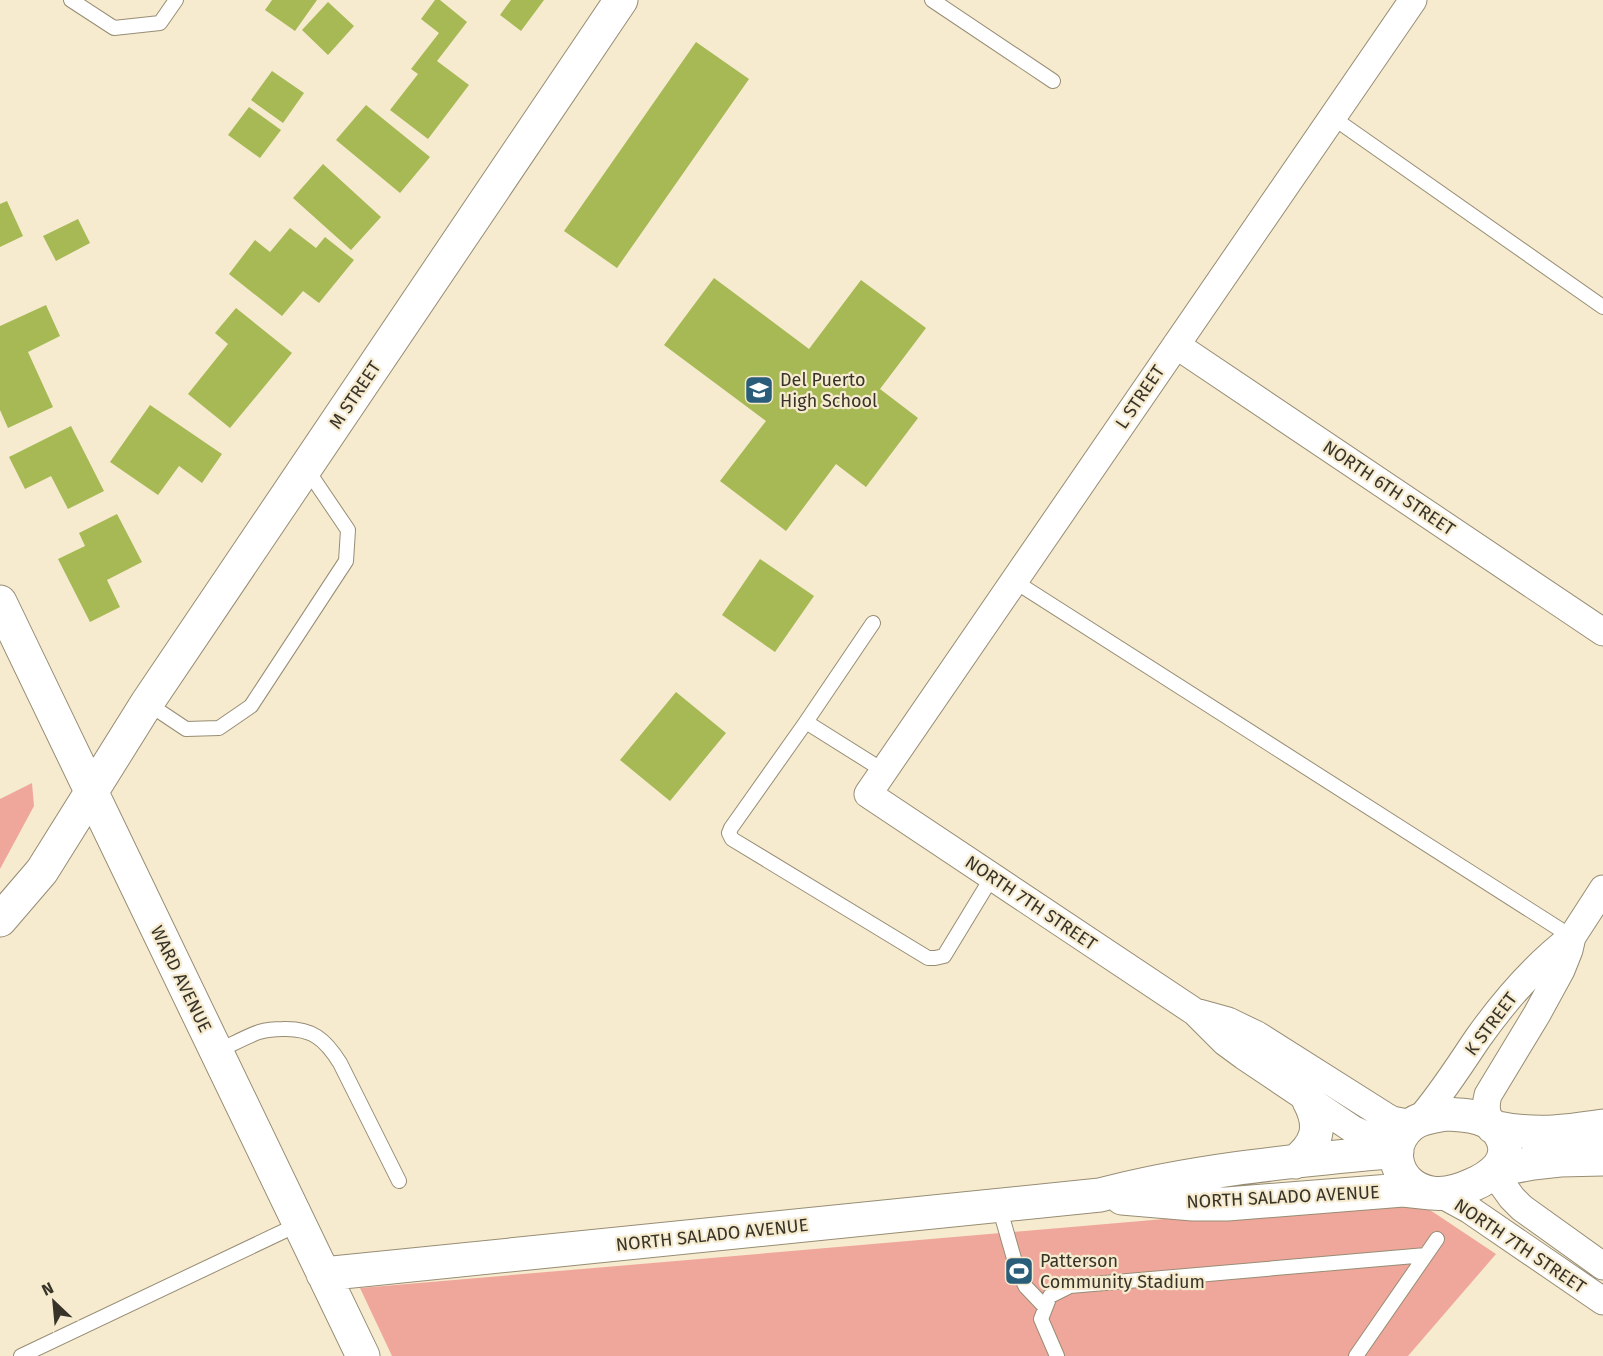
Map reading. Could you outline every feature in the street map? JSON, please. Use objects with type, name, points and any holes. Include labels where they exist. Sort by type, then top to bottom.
[{"type":"main road","name":"M STREET","points":[[0,920],[42,872],[147,704],[621,0]]},
{"type":"main road","name":"WARD AVENUE","points":[[0,602],[363,1356]]},
{"type":"main road","points":[[1295,1162],[1305,1155],[1316,1134],[1315,1111],[1309,1101]]},
{"type":"main road","points":[[1464,1115],[1475,1117],[1492,1126],[1503,1140],[1504,1159],[1495,1172],[1483,1180],[1458,1191],[1433,1193],[1416,1187],[1402,1176],[1398,1166],[1407,1135],[1434,1116],[1464,1115]]},
{"type":"main road","points":[[1492,1126],[1513,1132],[1551,1133],[1603,1126]]},
{"type":"main road","name":"NORTH SALADO AVENUE","points":[[323,1274],[1100,1195],[1197,1173],[1295,1162],[1407,1135]]},
{"type":"main road","points":[[1495,1172],[1542,1162],[1603,1160]]},
{"type":"main road","name":"NORTH SALADO AVENUE","points":[[1100,1195],[1192,1204],[1227,1204],[1403,1190],[1433,1193]]},
{"type":"street","name":"L STREET","points":[[868,794],[1413,0]]},
{"type":"street","name":"NORTH 6TH STREET","points":[[1176,345],[1603,632]]},
{"type":"street","name":"NORTH 7TH STREET","points":[[868,794],[1195,1012],[1225,1042],[1354,1130],[1365,1136],[1407,1135]]},
{"type":"street","name":"K STREET","points":[[1407,1135],[1442,1091],[1501,1008],[1549,955],[1572,937],[1603,889]]},
{"type":"street","name":"K STREET","points":[[1492,1126],[1486,1114],[1488,1095],[1550,992],[1569,950],[1572,937]]},
{"type":"street","name":"NORTH 7TH STREET","points":[[1195,1012],[1243,1027],[1392,1120],[1407,1135]]},
{"type":"street","name":"NORTH 7TH STREET","points":[[1495,1172],[1512,1198],[1522,1208],[1603,1266]]},
{"type":"street","name":"NORTH 7TH STREET","points":[[1433,1193],[1470,1210],[1603,1301]]},
{"type":"lane","points":[[71,0],[114,28],[160,23],[176,0]]},
{"type":"lane","points":[[932,0],[1053,81]]},
{"type":"lane","points":[[1332,117],[1603,307]]},
{"type":"lane","points":[[147,704],[186,729],[219,728],[251,706],[346,561],[348,530],[306,468]]},
{"type":"lane","points":[[1014,581],[1572,937]]},
{"type":"lane","points":[[873,623],[729,833],[732,839],[928,958],[944,956],[992,877]]},
{"type":"lane","points":[[806,722],[884,771]]},
{"type":"lane","points":[[216,1052],[261,1031],[300,1029],[314,1035],[332,1050],[340,1063],[399,1180]]},
{"type":"lane","points":[[999,1206],[1017,1269],[1026,1287],[1046,1308]]},
{"type":"lane","points":[[21,1356],[299,1224]]},
{"type":"lane","points":[[1356,1356],[1437,1239]]},
{"type":"lane","points":[[1057,1356],[1041,1319],[1050,1296],[1070,1286],[1426,1255]]},
{"type":"shaded area","points":[[32,783],[34,806],[0,869],[0,799]]},
{"type":"shaded area","name":"Patterson Community Stadium","points":[[1387,1200],[1427,1208],[1496,1254],[1408,1356],[392,1356],[360,1288]]},
{"type":"building","points":[[272,0],[317,0],[295,31],[265,10]]},
{"type":"building","points":[[435,0],[440,0],[467,22],[437,61],[469,85],[428,139],[390,110],[418,74],[411,69],[439,33],[421,19]]},
{"type":"building","points":[[511,0],[544,0],[521,31],[500,15]]},
{"type":"building","points":[[328,2],[354,26],[328,55],[302,30]]},
{"type":"building","points":[[696,42],[749,79],[617,268],[564,231]]},
{"type":"building","points":[[272,71],[304,93],[283,123],[251,100]]},
{"type":"building","points":[[366,105],[430,157],[400,193],[336,140]]},
{"type":"building","points":[[249,107],[281,130],[260,158],[228,135]]},
{"type":"building","points":[[323,164],[381,217],[351,250],[293,198]]},
{"type":"building","points":[[7,201],[23,236],[0,247],[0,204]]},
{"type":"building","points":[[78,219],[90,243],[56,261],[43,236]]},
{"type":"building","points":[[290,228],[316,248],[325,237],[354,260],[319,303],[303,291],[282,316],[229,274],[255,240],[270,252]]},
{"type":"building","points":[[714,278],[809,349],[861,280],[926,328],[880,389],[918,418],[866,487],[836,464],[786,531],[720,481],[766,421],[664,345]]},
{"type":"building","points":[[46,305],[60,336],[28,352],[53,407],[8,428],[0,410],[0,326]]},
{"type":"building","points":[[236,308],[292,353],[230,428],[188,394],[228,344],[215,333]]},
{"type":"building","points":[[150,405],[222,454],[202,483],[179,466],[158,495],[110,462]]},
{"type":"building","points":[[71,426],[104,491],[68,509],[51,476],[25,489],[9,457]]},
{"type":"building","points":[[117,514],[142,562],[107,580],[120,607],[90,622],[58,559],[85,546],[79,533]]},
{"type":"building","points":[[760,559],[814,596],[775,652],[722,615]]},
{"type":"building","points":[[676,692],[726,733],[670,801],[620,760]]},
{"type":"place","name":"Del Puerto High School","points":[[759,390]]},
{"type":"place","name":"Patterson Community Stadium","points":[[1019,1271]]}]
